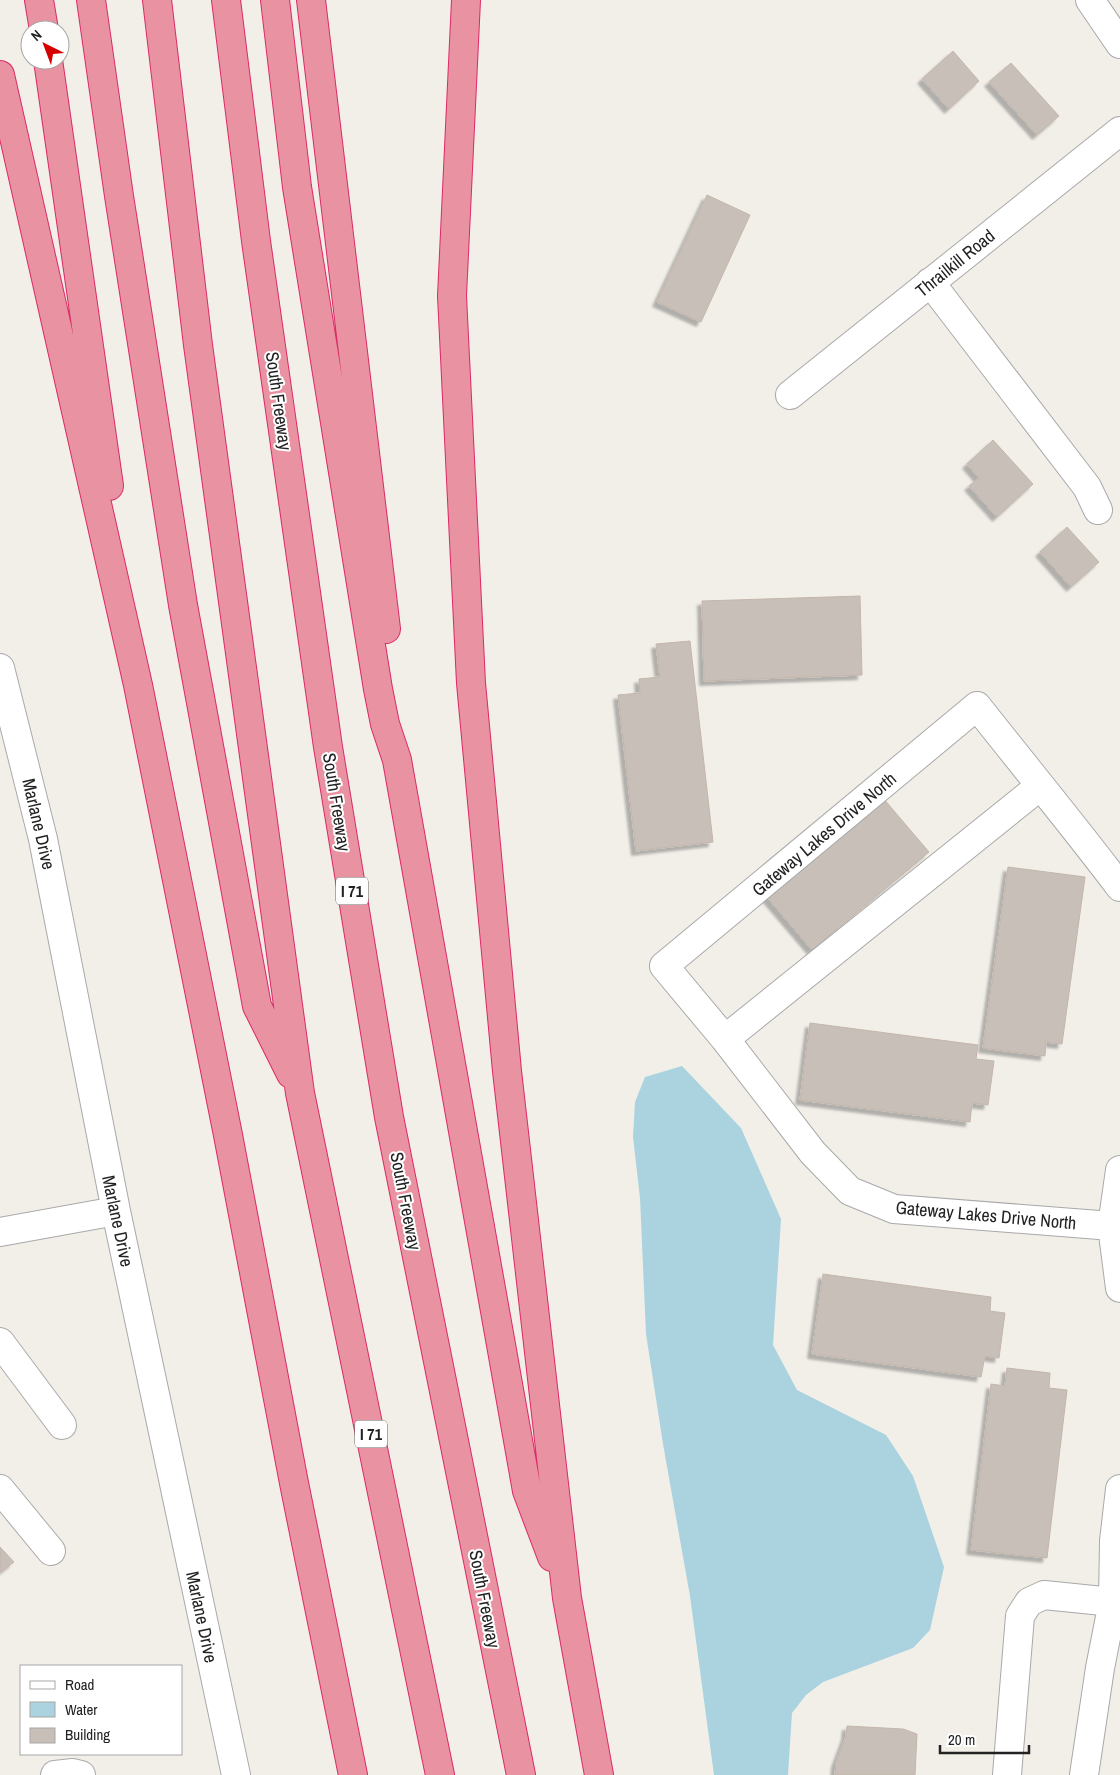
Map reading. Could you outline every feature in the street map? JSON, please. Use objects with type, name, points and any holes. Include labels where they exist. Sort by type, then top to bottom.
[{"type":"highway","points":[[39,0],[42,20]]},
{"type":"highway","points":[[91,0],[183,605],[257,1006],[300,1093]]},
{"type":"highway","name":"I 71","points":[[157,0],[198,345],[300,1093],[440,1775]]},
{"type":"highway","name":"South Freeway","points":[[226,0],[256,241],[328,746],[389,1117],[521,1775]]},
{"type":"highway","points":[[275,0],[299,197],[378,689],[385,724],[397,760],[527,1491],[567,1598]]},
{"type":"highway","points":[[311,0],[397,722],[397,760]]},
{"type":"highway","points":[[466,0],[452,296],[471,684],[507,1071],[567,1598],[599,1775]]},
{"type":"highway","points":[[49,70],[138,685]]},
{"type":"highway","points":[[0,75],[138,685],[228,1134],[352,1775]]},
{"type":"street","points":[[1090,0],[1120,44]]},
{"type":"street","name":"Thrailkill Road","points":[[790,395],[1120,131]]},
{"type":"street","points":[[930,282],[1087,487],[1098,510]]},
{"type":"street","name":"Marlane Drive","points":[[0,668],[43,839],[116,1211],[236,1775]]},
{"type":"street","name":"Gateway Lakes Drive North","points":[[1112,1226],[894,1208],[850,1191],[813,1153],[725,1039],[664,966],[977,706],[1078,831],[1120,887]]},
{"type":"street","points":[[725,1039],[1040,786]]},
{"type":"street","points":[[1120,1170],[1112,1226],[1120,1288]]},
{"type":"street","points":[[0,1232],[116,1211]]},
{"type":"street","points":[[0,1342],[62,1426]]},
{"type":"street","points":[[0,1489],[51,1551]]},
{"type":"street","points":[[1084,1775],[1100,1668],[1113,1602],[1114,1541],[1120,1489]]},
{"type":"street","points":[[1007,1775],[1020,1616],[1029,1602],[1044,1595],[1113,1602]]},
{"type":"street","points":[[55,1775],[73,1773],[81,1775]]},
{"type":"water","points":[[682,1066],[741,1128],[781,1219],[773,1345],[797,1390],[886,1435],[913,1476],[944,1567],[930,1630],[913,1648],[823,1682],[806,1695],[792,1713],[788,1775],[714,1775],[690,1596],[646,1334],[640,1198],[633,1137],[635,1102],[645,1077]]},
{"type":"building","points":[[953,51],[979,81],[949,109],[922,79]]},
{"type":"building","points":[[1011,63],[1059,116],[1037,135],[989,82]]},
{"type":"building","points":[[707,195],[750,215],[701,322],[657,302]]},
{"type":"building","points":[[993,440],[1033,484],[997,517],[969,486],[979,478],[967,464]]},
{"type":"building","points":[[1067,527],[1099,562],[1071,587],[1040,552]]},
{"type":"building","points":[[860,596],[862,675],[704,681],[702,601]]},
{"type":"building","points":[[690,641],[713,842],[636,851],[618,695],[640,693],[639,679],[660,677],[656,644]]},
{"type":"building","points":[[883,798],[929,852],[812,950],[766,896]]},
{"type":"building","points":[[1008,867],[1085,877],[1062,1044],[1046,1042],[1045,1056],[983,1048]]},
{"type":"building","points":[[810,1023],[978,1045],[976,1059],[994,1061],[988,1105],[972,1103],[970,1122],[800,1100]]},
{"type":"building","points":[[823,1274],[991,1297],[990,1311],[1005,1313],[999,1358],[985,1356],[981,1377],[812,1354]]},
{"type":"building","points":[[1007,1368],[1050,1373],[1049,1388],[1067,1390],[1047,1558],[971,1550],[991,1384],[1005,1386]]},
{"type":"building","points":[[0,1547],[14,1562],[0,1573]]},
{"type":"building","points":[[847,1726],[903,1729],[917,1734],[915,1775],[835,1775],[836,1763],[846,1736]]}]
